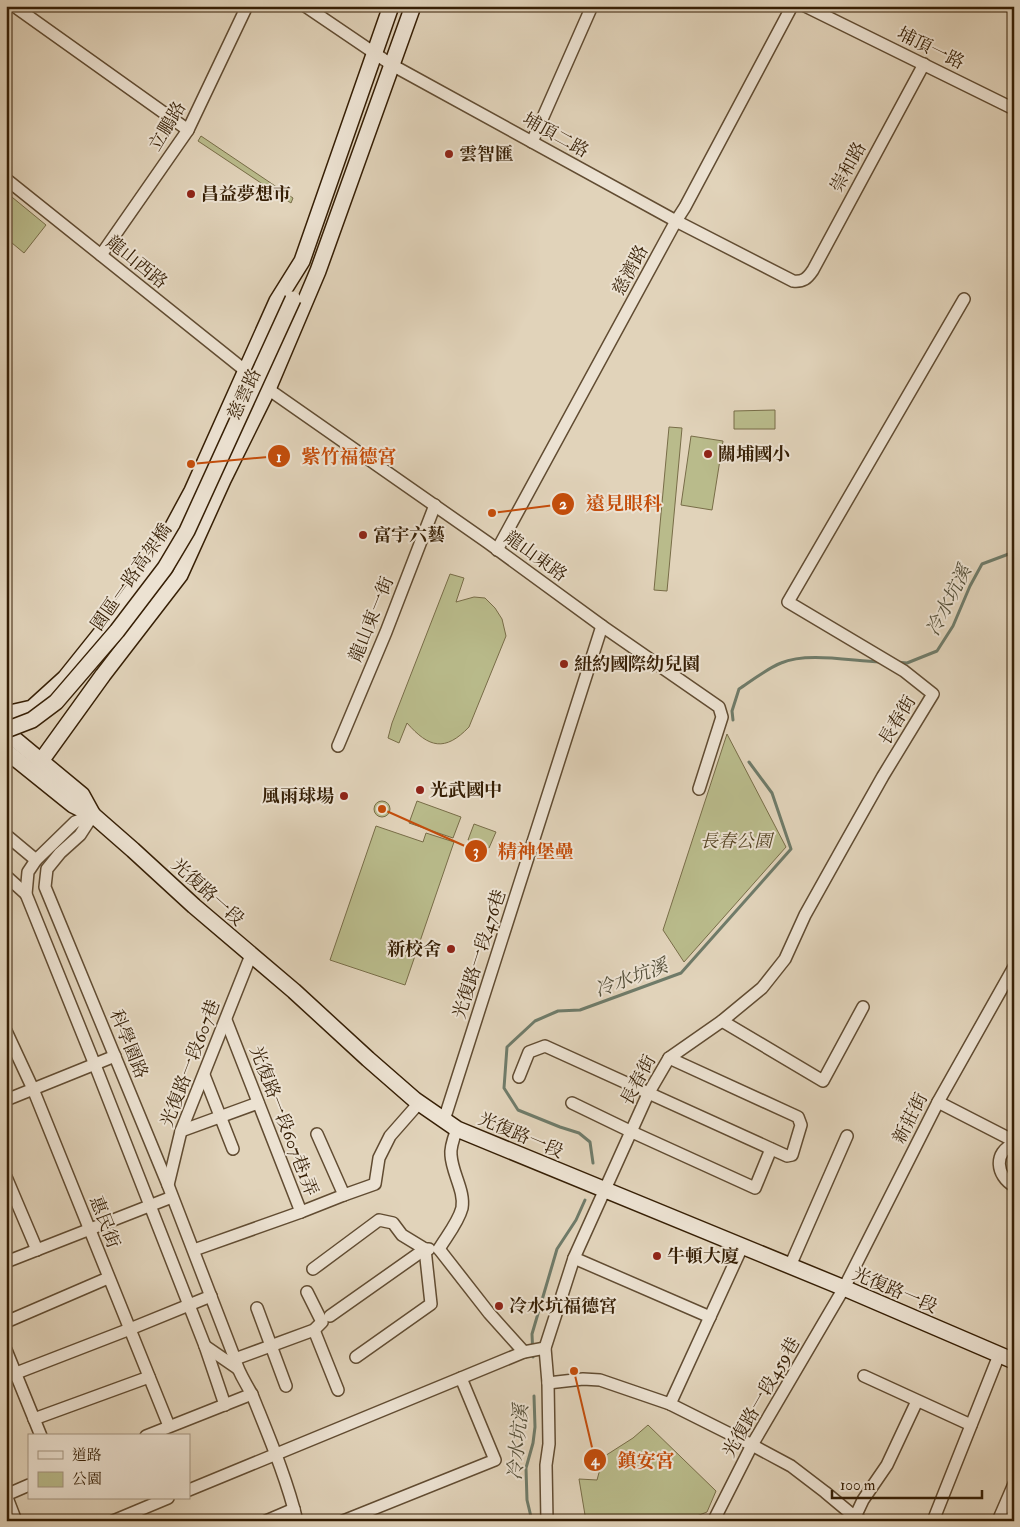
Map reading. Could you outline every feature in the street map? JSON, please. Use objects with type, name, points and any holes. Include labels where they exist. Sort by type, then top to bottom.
[{"type":"main road","name":"慈雲路","points":[[6,712],[10,713],[32,708],[65,678],[105,628],[156,556],[192,491],[247,372],[277,301],[302,261],[391,6]]},
{"type":"main road","name":"慈雲路","points":[[41,761],[103,675],[180,574],[268,389],[318,271],[413,6]]},
{"type":"main road","points":[[293,299],[302,261]]},
{"type":"main road","points":[[293,299],[318,271]]},
{"type":"main road","name":"園區一路高架橋","points":[[6,731],[32,720],[56,702],[112,638],[165,568],[187,531],[293,299]]},
{"type":"main road","name":"光復路一段","points":[[6,731],[82,795],[93,815]]},
{"type":"main road","name":"光復路一段","points":[[6,751],[72,805],[93,815],[419,1103],[457,1129],[844,1288],[1014,1362]]},
{"type":"street","points":[[14,6],[188,130]]},
{"type":"street","name":"立鵬路","points":[[101,255],[188,130],[247,6]]},
{"type":"street","name":"埔頂二路","points":[[305,6],[392,65],[676,221],[691,227],[790,281],[798,282]]},
{"type":"street","points":[[532,142],[592,6]]},
{"type":"street","name":"慈濟路","points":[[497,550],[685,207],[792,6]]},
{"type":"street","name":"埔頂一路","points":[[805,6],[1014,109]]},
{"type":"street","name":"崇和路","points":[[798,282],[808,277],[924,64]]},
{"type":"street","name":"龍山西路","points":[[6,179],[247,372]]},
{"type":"street","name":"長春街","points":[[545,1348],[574,1258],[648,1094],[669,1058],[722,1021],[762,988],[785,959],[805,915],[883,776],[933,694],[904,672],[788,602],[964,299]]},
{"type":"street","name":"龍山東路","points":[[268,389],[719,707],[722,717],[699,790]]},
{"type":"street","points":[[196,482],[218,492]]},
{"type":"street","name":"龍山東一街","points":[[338,746],[386,632],[435,505]]},
{"type":"street","name":"光復路一段476巷","points":[[444,1120],[602,626]]},
{"type":"street","points":[[26,894],[28,872],[36,860],[75,822],[93,815]]},
{"type":"street","name":"科學園路","points":[[93,815],[80,835],[60,853],[48,869],[45,887],[168,1184],[236,1363],[252,1394],[297,1521]]},
{"type":"street","points":[[6,835],[36,860]]},
{"type":"street","points":[[6,876],[26,894],[151,1206],[205,1346],[225,1405]]},
{"type":"street","name":"光復路一段607巷","points":[[168,1184],[181,1131],[252,955]]},
{"type":"street","name":"新莊街","points":[[844,1288],[938,1102],[1014,968]]},
{"type":"street","points":[[722,1021],[824,1081],[863,1007]]},
{"type":"street","name":"光復路一段607巷1弄","points":[[226,1020],[301,1212],[344,1195],[317,1134]]},
{"type":"street","name":"惠民街","points":[[6,1030],[33,1089],[169,1426]]},
{"type":"street","points":[[519,1077],[529,1052],[545,1046],[787,1156],[792,1155],[801,1125],[798,1117],[669,1058]]},
{"type":"street","points":[[6,1100],[115,1056]]},
{"type":"street","points":[[204,1075],[232,1149]]},
{"type":"street","points":[[938,1102],[1014,1143]]},
{"type":"street","points":[[181,1131],[258,1103]]},
{"type":"street","points":[[344,1195],[376,1184],[379,1158],[390,1136],[419,1103]]},
{"type":"street","points":[[572,1104],[755,1188],[772,1149]]},
{"type":"street","points":[[439,1249],[457,1220],[462,1208],[461,1196],[450,1155],[457,1129]]},
{"type":"street","points":[[790,1266],[847,1136]]},
{"type":"street","points":[[1014,1143],[1003,1154],[999,1170],[1002,1177],[1014,1186]]},
{"type":"street","points":[[6,1178],[37,1250]]},
{"type":"street","points":[[6,1262],[172,1197]]},
{"type":"street","points":[[194,1250],[301,1212]]},
{"type":"street","points":[[313,1269],[379,1220],[393,1223],[402,1235],[424,1249],[439,1249]]},
{"type":"street","points":[[670,1404],[742,1247]]},
{"type":"street","points":[[330,1316],[424,1249]]},
{"type":"street","points":[[356,1357],[431,1304],[424,1249]]},
{"type":"street","points":[[439,1249],[489,1313],[524,1352]]},
{"type":"street","points":[[574,1258],[710,1317]]},
{"type":"street","points":[[6,1322],[108,1278]]},
{"type":"street","name":"光復路一段459巷","points":[[718,1520],[752,1444],[844,1288]]},
{"type":"street","points":[[236,1363],[271,1346],[314,1330],[322,1322],[307,1292]]},
{"type":"street","points":[[11,1375],[211,1296]]},
{"type":"street","points":[[257,1308],[286,1386]]},
{"type":"street","points":[[314,1330],[338,1390]]},
{"type":"street","name":"科學園路","points":[[205,1346],[236,1363]]},
{"type":"street","points":[[190,1490],[524,1352],[545,1348],[548,1383],[549,1444],[546,1473],[547,1521]]},
{"type":"street","points":[[6,1350],[11,1375],[40,1434]]},
{"type":"street","points":[[933,1521],[999,1355]]},
{"type":"street","points":[[34,1419],[149,1376]]},
{"type":"street","points":[[864,1376],[971,1425]]},
{"type":"street","points":[[343,1521],[495,1460],[461,1378]]},
{"type":"street","points":[[548,1383],[583,1379],[600,1380],[670,1404],[752,1444],[791,1466],[858,1519],[863,1500],[887,1465],[917,1400]]},
{"type":"street","points":[[151,1434],[252,1394]]},
{"type":"street","points":[[998,1521],[1014,1484]]},
{"type":"street","points":[[16,1521],[6,1495],[28,1485]]},
{"type":"street","points":[[118,1520],[163,1500]]},
{"type":"street","points":[[266,1521],[294,1509]]},
{"type":"green space","points":[[201,136],[293,198],[291,203],[198,141]]},
{"type":"green space","points":[[7,193],[46,225],[24,253],[6,238]]},
{"type":"green space","points":[[775,410],[775,429],[734,429],[734,411]]},
{"type":"green space","points":[[669,427],[682,428],[667,591],[654,590]]},
{"type":"green space","points":[[691,436],[723,441],[712,510],[681,505]]},
{"type":"green space","points":[[450,574],[464,578],[456,602],[474,597],[485,598],[502,619],[506,636],[469,727],[452,740],[437,744],[423,738],[407,723],[399,743],[388,738],[392,723]]},
{"type":"green space","name":"長春公園","points":[[727,734],[786,847],[684,962],[663,930]]},
{"type":"green space","points":[[379,801],[385,801],[390,806],[388,815],[379,817],[374,812],[374,806]]},
{"type":"green space","points":[[417,801],[461,817],[453,838],[409,823]]},
{"type":"green space","points":[[474,824],[496,832],[489,848],[468,840]]},
{"type":"green space","points":[[376,826],[423,842],[426,833],[454,842],[405,985],[330,960]]},
{"type":"green space","points":[[648,1425],[716,1491],[707,1512],[684,1521],[586,1521],[579,1479],[597,1480],[600,1469],[597,1461],[633,1438]]},
{"type":"waterway","name":"冷水坑溪","points":[[896,662],[907,663],[937,651],[953,626],[970,586],[982,564],[1014,552]]},
{"type":"waterway","name":"冷水坑溪","points":[[733,720],[732,711],[739,689],[765,671],[781,663],[803,658],[880,662]]},
{"type":"waterway","name":"冷水坑溪","points":[[593,1163],[590,1142],[579,1133],[518,1110],[504,1088],[507,1047],[535,1021],[558,1011],[580,1010],[681,973],[791,849],[772,793],[749,762]]},
{"type":"waterway","name":"冷水坑溪","points":[[533,1357],[532,1334],[557,1249],[576,1220],[585,1200]]},
{"type":"waterway","name":"冷水坑溪","points":[[532,1521],[527,1500],[526,1468],[535,1427],[534,1396]]},
{"type":"place","name":"雲智匯","points":[[449,154]]},
{"type":"place","name":"昌益夢想市","points":[[191,194]]},
{"type":"place","name":"關埔國小","points":[[708,454]]},
{"type":"place","name":"紫竹福德宮","points":[[191,464]]},
{"type":"place","name":"遠見眼科","points":[[492,513]]},
{"type":"place","name":"富宇六藝","points":[[363,535]]},
{"type":"place","name":"紐約國際幼兒園","points":[[564,664]]},
{"type":"place","name":"光武國中","points":[[420,790]]},
{"type":"place","name":"風雨球場","points":[[344,796]]},
{"type":"place","name":"精神堡壘","points":[[382,809]]},
{"type":"place","name":"新校舍","points":[[451,949]]},
{"type":"place","name":"牛頓大廈","points":[[657,1256]]},
{"type":"place","name":"冷水坑福德宮","points":[[499,1306]]},
{"type":"place","name":"鎮安宮","points":[[574,1371]]}]
